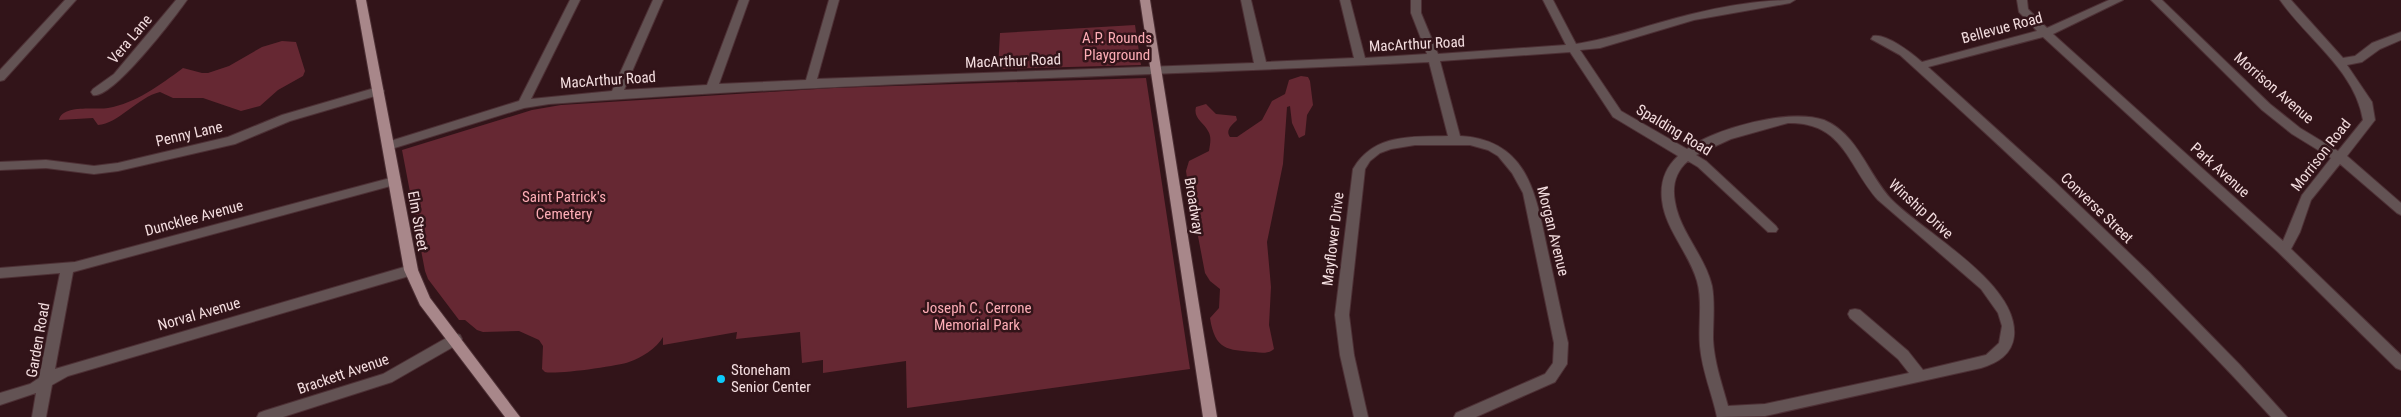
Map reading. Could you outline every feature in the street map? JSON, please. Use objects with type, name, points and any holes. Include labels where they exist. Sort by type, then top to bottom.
[{"type":"main road","name":"Elm Street","points":[[361,0],[410,270],[425,301],[513,417]]},
{"type":"main road","name":"Broadway","points":[[1145,0],[1210,417]]},
{"type":"street","points":[[0,77],[71,0]]},
{"type":"street","name":"Vera Lane","points":[[97,92],[118,77],[182,0]]},
{"type":"street","points":[[523,104],[575,0]]},
{"type":"street","points":[[617,94],[658,0]]},
{"type":"street","points":[[712,88],[744,0]]},
{"type":"street","points":[[811,82],[834,0]]},
{"type":"street","points":[[1246,0],[1261,67]]},
{"type":"street","points":[[1345,0],[1361,62]]},
{"type":"street","points":[[1416,0],[1416,13],[1433,58],[1455,140]]},
{"type":"street","name":"Spalding Road","points":[[1548,0],[1573,48],[1617,114],[1708,168],[1772,229]]},
{"type":"street","name":"MacArthur Road","points":[[388,146],[523,104],[617,94],[811,82],[1157,72],[1261,67],[1573,48],[1600,44],[1693,17],[1790,0]]},
{"type":"street","name":"Park Avenue","points":[[2022,0],[2021,5],[2025,13],[2045,33],[2283,249],[2401,364]]},
{"type":"street","name":"Bellevue Road","points":[[1919,66],[2045,33],[2118,0]]},
{"type":"street","name":"Morrison Avenue","points":[[2156,0],[2266,107],[2296,131],[2339,157],[2401,210]]},
{"type":"street","name":"Morrison Road","points":[[2283,249],[2291,241],[2298,214],[2307,196],[2339,157],[2355,141],[2369,120],[2366,102],[2340,62],[2285,0]]},
{"type":"street","points":[[2340,62],[2358,59],[2376,46],[2401,36]]},
{"type":"street","name":"Converse Street","points":[[1877,39],[1901,50],[1919,66],[2170,300],[2215,344],[2280,417]]},
{"type":"street","name":"Penny Lane","points":[[0,166],[46,164],[94,170],[118,167],[231,141],[286,118],[378,91]]},
{"type":"street","name":"Winship Drive","points":[[1787,118],[1814,121],[1829,128],[1842,137],[1878,194],[1988,288],[1998,300],[2008,319],[2009,331],[2006,343],[1995,356],[1976,364],[1758,411],[1723,415],[1707,350],[1704,284],[1700,270],[1675,222],[1668,202],[1669,182],[1673,169],[1687,155],[1712,140],[1787,118]]},
{"type":"street","name":"Morgan Avenue","points":[[1455,140],[1484,144],[1500,151],[1515,164],[1535,211],[1561,343],[1561,360],[1558,368],[1544,382],[1461,417]]},
{"type":"street","name":"Mayflower Drive","points":[[1361,417],[1347,355],[1342,315],[1358,169],[1368,155],[1384,146],[1455,140]]},
{"type":"street","name":"Duncklee Avenue","points":[[0,273],[67,269],[394,180]]},
{"type":"street","name":"Garden Road","points":[[40,417],[67,269]]},
{"type":"street","name":"Norval Avenue","points":[[0,398],[31,389],[64,371],[410,270]]},
{"type":"street","points":[[1856,314],[1903,355],[1920,376]]},
{"type":"street","name":"Brackett Avenue","points":[[264,417],[387,378],[455,339]]},
{"type":"green space","name":"A.P. Rounds Playground","points":[[1135,25],[1141,65],[998,69],[1000,33]]},
{"type":"green space","points":[[282,41],[296,42],[305,71],[303,76],[278,90],[260,106],[241,111],[203,98],[173,98],[160,92],[144,99],[106,124],[98,125],[93,118],[59,120],[61,115],[73,110],[108,108],[138,98],[183,68],[208,73],[229,66],[262,47]]},
{"type":"green space","points":[[1301,76],[1308,77],[1310,81],[1313,105],[1307,115],[1305,135],[1299,138],[1292,123],[1290,106],[1287,107],[1283,164],[1267,242],[1271,287],[1269,325],[1274,349],[1262,353],[1230,349],[1219,342],[1212,329],[1210,318],[1219,308],[1220,289],[1210,281],[1205,273],[1186,171],[1189,161],[1209,151],[1210,146],[1209,133],[1197,117],[1196,107],[1206,104],[1216,114],[1236,116],[1237,120],[1228,132],[1230,137],[1237,137],[1262,120],[1272,101],[1285,94],[1289,80]]},
{"type":"green space","name":"Saint Patrick's Cemetery","points":[[1146,78],[1190,369],[907,408],[906,361],[823,373],[823,360],[802,363],[800,332],[736,339],[737,332],[663,345],[663,337],[648,352],[629,362],[587,370],[545,372],[542,369],[543,346],[539,340],[519,331],[483,332],[477,330],[465,320],[459,320],[428,279],[402,150],[532,110],[561,105],[833,88]]},
{"type":"place","name":"Stoneham Senior Center","points":[[721,379]]},
{"type":"park label","name":"Joseph C. Cerrone Memorial Park","points":[[977,316]]}]
